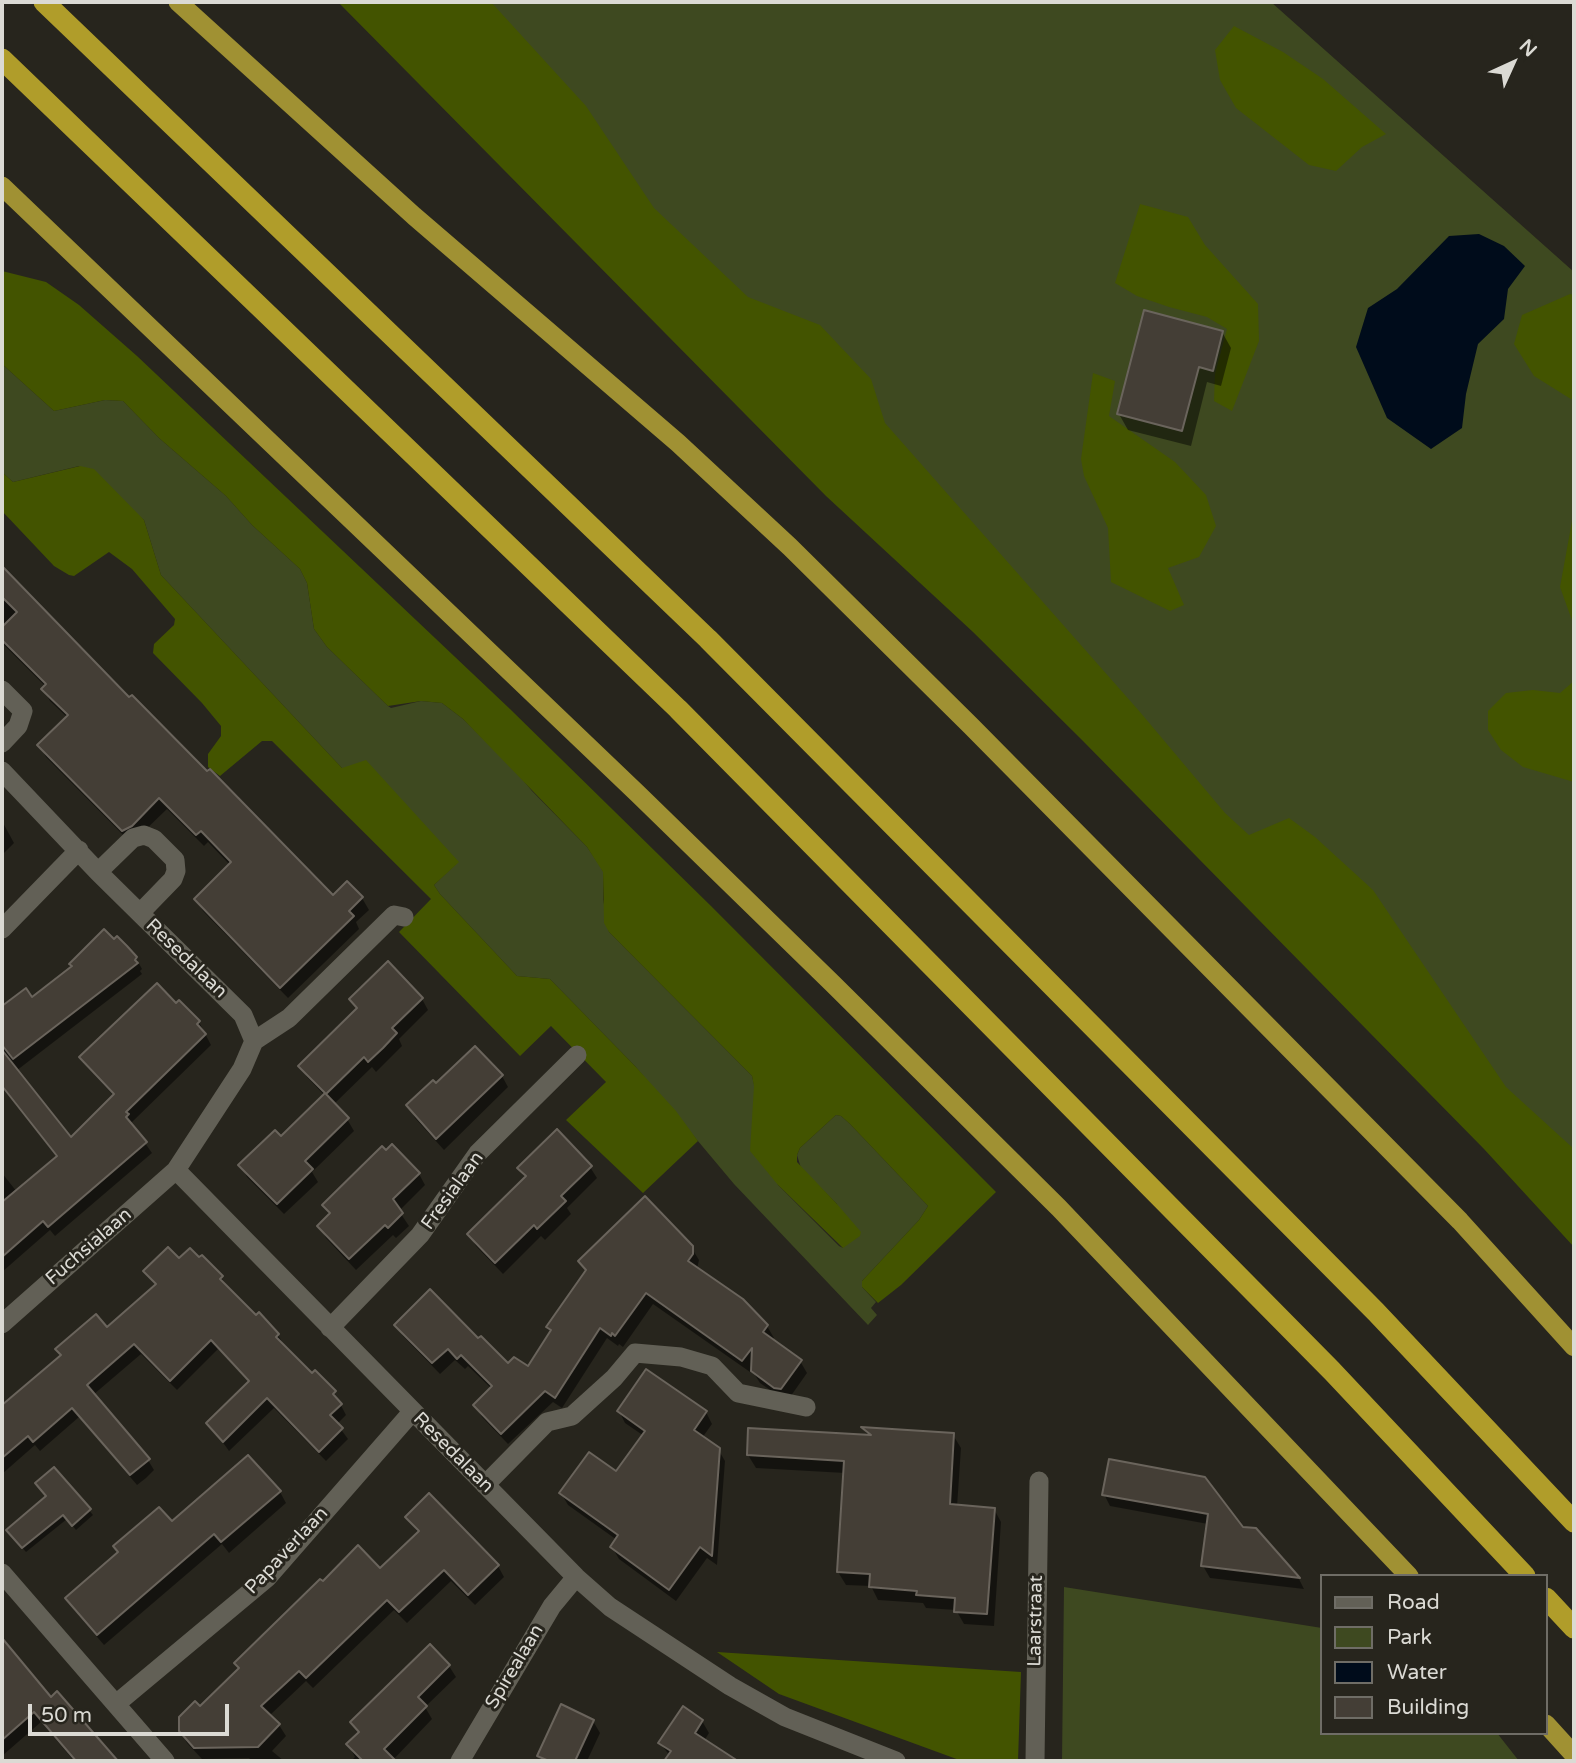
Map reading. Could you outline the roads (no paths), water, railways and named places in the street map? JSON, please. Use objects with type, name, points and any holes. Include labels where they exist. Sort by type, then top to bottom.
[{"type":"highway","points":[[44,2],[708,639],[1376,1312],[1574,1522]]},
{"type":"highway","points":[[177,2],[414,216],[678,443],[781,538],[971,726],[1460,1221],[1574,1347]]},
{"type":"highway","points":[[2,59],[678,709],[1332,1371],[1523,1574]]},
{"type":"highway","points":[[2,186],[638,793],[832,983],[1059,1208],[1407,1574]]},
{"type":"highway","points":[[1548,1600],[1574,1628]]},
{"type":"highway","points":[[1548,1726],[1574,1755]]},
{"type":"street","points":[[2,690],[23,711],[18,726],[2,743]]},
{"type":"street","name":"Resedalaan","points":[[2,771],[98,872],[243,1015],[254,1041]]},
{"type":"street","name":"Resedalaan","points":[[98,872],[133,838],[145,835],[154,839],[175,860],[176,871],[173,879],[140,913]]},
{"type":"street","points":[[2,929],[79,850]]},
{"type":"street","points":[[176,1171],[242,1069],[254,1041],[289,1018],[394,915],[404,917]]},
{"type":"street","name":"Fresialaan","points":[[330,1328],[420,1235],[478,1153],[577,1055]]},
{"type":"street","name":"Resedalaan","points":[[176,1171],[576,1577],[610,1607],[730,1686],[785,1717],[896,1761]]},
{"type":"street","name":"Fuchsialaan","points":[[2,1324],[176,1171]]},
{"type":"street","points":[[485,1485],[547,1422],[572,1416],[614,1378],[635,1353],[681,1357],[712,1366],[738,1393],[806,1407]]},
{"type":"street","name":"Papaverlaan","points":[[116,1704],[267,1578],[412,1412]]},
{"type":"street","name":"Laarstraat","points":[[1035,1761],[1039,1481]]},
{"type":"street","points":[[2,1573],[165,1761]]},
{"type":"street","name":"Spirealaan","points":[[460,1761],[552,1606],[576,1577]]},
{"type":"water","points":[[1479,234],[1504,246],[1525,266],[1508,289],[1504,319],[1478,344],[1466,394],[1462,428],[1431,449],[1387,418],[1356,347],[1368,308],[1397,289],[1449,236]]}]
